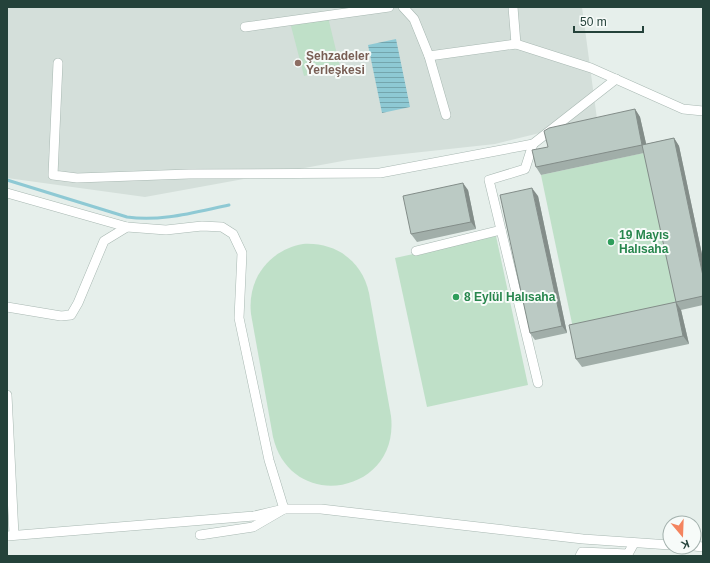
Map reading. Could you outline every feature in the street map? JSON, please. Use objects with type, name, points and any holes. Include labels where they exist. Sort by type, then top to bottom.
[{"type":"street","points":[[245,27],[390,7]]},
{"type":"street","points":[[403,7],[414,19],[429,56],[446,115]]},
{"type":"street","points":[[513,7],[516,44]]},
{"type":"street","points":[[429,56],[516,44],[590,68],[683,109],[703,111]]},
{"type":"street","points":[[58,63],[53,175],[76,178],[189,174],[380,173],[533,144],[616,79]]},
{"type":"street","points":[[533,144],[526,169],[489,180],[538,383]]},
{"type":"street","points":[[7,193],[127,227],[166,230],[202,226],[222,227],[233,234],[242,253],[239,318],[269,460],[284,509]]},
{"type":"street","points":[[7,307],[61,316],[71,315],[78,303],[104,241],[127,227]]},
{"type":"street","points":[[416,251],[501,230]]},
{"type":"street","points":[[7,396],[10,536],[254,516],[284,509],[321,509],[583,539],[662,545]]},
{"type":"street","points":[[200,535],[253,527],[284,509]]},
{"type":"street","points":[[580,556],[582,552],[628,554],[634,543]]},
{"type":"shaded area","name":"Şehzadeler Yerleşkesi","points":[[7,7],[582,7],[597,119],[495,144],[348,160],[145,197],[7,178]]},
{"type":"green space","points":[[328,17],[340,67],[304,76],[291,26]]},
{"type":"green space","name":"19 Mayıs Halısaha","points":[[648,152],[681,310],[574,333],[541,175]]},
{"type":"green space","name":"8 Eylül Halısaha","points":[[496,236],[528,385],[427,407],[395,258]]},
{"type":"green space","points":[[303,244],[315,244],[337,250],[354,263],[366,282],[391,416],[389,442],[379,463],[362,477],[342,485],[321,485],[300,477],[284,461],[273,437],[251,314],[253,289],[263,268],[280,253],[291,247]]},
{"type":"water","points":[[396,39],[410,107],[382,113],[368,45]]},
{"type":"building","points":[[635,109],[642,145],[536,167],[532,150],[548,147],[544,131],[549,128]]},
{"type":"building","points":[[674,138],[703,276],[703,296],[676,302],[642,145]]},
{"type":"building","points":[[463,183],[471,222],[411,234],[403,196]]},
{"type":"building","points":[[532,188],[562,326],[530,333],[500,195]]},
{"type":"building","points":[[676,302],[683,336],[576,359],[569,325]]},
{"type":"waterway","points":[[7,180],[127,217],[165,217],[229,205]]},
{"type":"place","name":"Şehzadeler Yerleşkesi","points":[[298,63]]},
{"type":"place","name":"19 Mayıs Halısaha","points":[[611,242]]},
{"type":"place","name":"8 Eylül Halısaha","points":[[456,297]]}]
